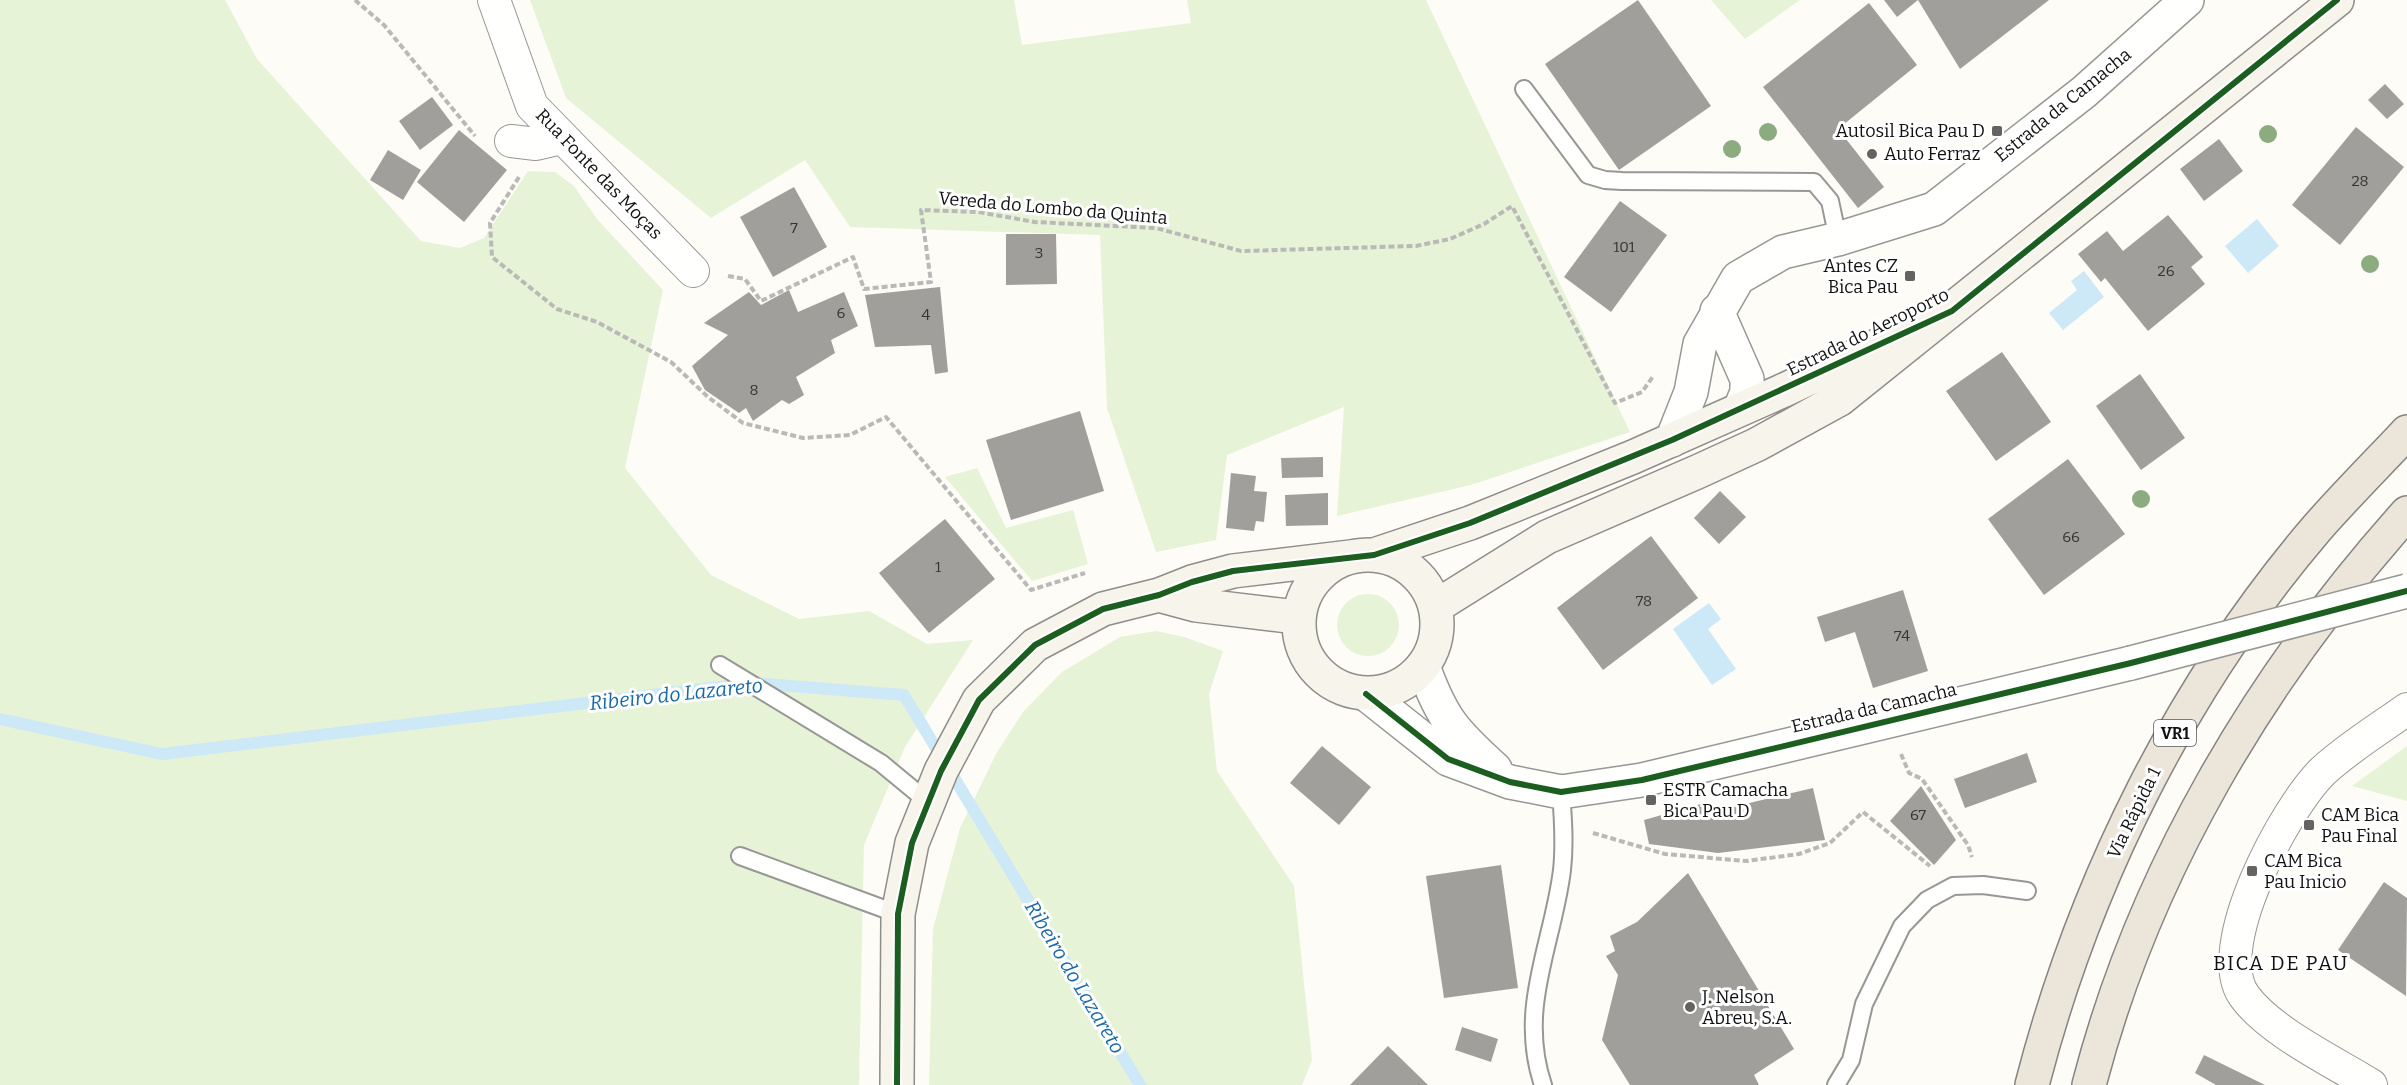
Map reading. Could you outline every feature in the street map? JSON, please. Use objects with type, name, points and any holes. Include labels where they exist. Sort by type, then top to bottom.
[{"type":"highway","name":"Via Rápida 1","points":[[2032,1085],[2063,981],[2088,912],[2123,830],[2164,750],[2211,673],[2262,599],[2317,528],[2407,432]]},
{"type":"highway","points":[[2089,1085],[2115,1002],[2141,932],[2178,849],[2220,769],[2267,691],[2320,617],[2407,513]]},
{"type":"main road","name":"Estrada do Aeroporto","points":[[1436,607],[1546,537],[1756,445],[1840,399],[2337,0]]},
{"type":"main road","name":"Estrada do Aeroporto","points":[[897,1085],[898,914],[912,843],[941,771],[979,700],[1035,645],[1103,609],[1159,595],[1192,582],[1233,572],[1362,556],[1470,524],[1672,440],[1952,311]]},
{"type":"main road","points":[[1697,472],[1741,407]]},
{"type":"main road","points":[[1362,556],[1398,561],[1414,572],[1427,587],[1436,607],[1438,628],[1433,648],[1423,666],[1408,680],[1390,690],[1366,694],[1345,689],[1323,676],[1308,657],[1297,617],[1311,585],[1328,567],[1362,556]]},
{"type":"main road","name":"Estrada do Aeroporto","points":[[1159,595],[1196,605],[1297,617]]},
{"type":"street","name":"Rua Fonte das Moças","points":[[494,0],[532,106],[693,271]]},
{"type":"street","name":"Estrada da Camacha","points":[[1672,440],[1691,392],[1700,344],[1738,278],[1783,252],[1838,239],[1934,209],[2084,92],[2187,0]]},
{"type":"street","points":[[511,141],[536,144],[562,138]]},
{"type":"street","points":[[1717,311],[1747,379],[1747,392],[1741,407]]},
{"type":"street","name":"Estrada da Camacha","points":[[1366,694],[1448,759],[1510,782],[1561,792],[1642,780],[2131,663],[2407,591]]},
{"type":"street","points":[[1423,666],[1437,705],[1459,737],[1510,782]]},
{"type":"street","points":[[2371,1085],[2264,1018],[2243,995],[2235,967],[2237,933],[2248,897],[2292,809],[2323,772],[2407,709]]},
{"type":"lane","points":[[1524,89],[1588,175],[1605,180],[1622,181],[1814,182],[1830,201],[1838,239]]},
{"type":"lane","points":[[720,665],[881,763],[927,801]]},
{"type":"lane","points":[[1543,1085],[1535,1062],[1532,1016],[1543,951],[1562,870],[1561,792]]},
{"type":"lane","points":[[740,856],[898,914]]},
{"type":"lane","points":[[1836,1085],[1851,1060],[1864,1004],[1892,946],[1902,926],[1927,900],[1953,886],[1983,885],[2027,891]]},
{"type":"path","points":[[355,0],[384,25],[480,142]]},
{"type":"path","points":[[525,169],[490,223],[492,257],[522,283],[557,309],[597,322],[671,362],[708,398],[743,423],[803,438],[850,435],[886,417],[1031,590]]},
{"type":"path","points":[[1897,744],[1909,773],[1922,779],[1968,845]]},
{"type":"path","points":[[1606,836],[1665,854],[1746,861],[1799,854],[1830,843],[1863,812],[1938,873]]},
{"type":"green space","points":[[0,0],[225,0],[257,59],[421,241],[460,248],[484,238],[528,171],[555,172],[574,186],[597,219],[663,290],[625,468],[711,575],[799,619],[869,611],[927,644],[973,640],[905,747],[864,845],[859,1085],[0,1085]]},
{"type":"green space","points":[[530,0],[1014,0],[1022,45],[1191,23],[1187,0],[1426,0],[1630,432],[1471,485],[1337,516],[1344,407],[1227,455],[1216,540],[1156,552],[1107,408],[1100,235],[850,227],[805,160],[711,218],[566,98]]},
{"type":"green space","points":[[1711,0],[1800,0],[1745,39]]},
{"type":"green space","points":[[977,468],[1006,528],[1073,510],[1088,564],[1032,581],[945,477]]},
{"type":"green space","points":[[1362,594],[1374,594],[1390,603],[1397,613],[1399,625],[1397,637],[1390,647],[1374,656],[1362,656],[1351,651],[1342,642],[1337,631],[1337,619],[1342,608],[1351,599]]},
{"type":"green space","points":[[1156,631],[1184,637],[1223,651],[1209,694],[1217,771],[1294,886],[1312,1060],[1302,1085],[929,1085],[933,929],[960,828],[996,754],[1023,712],[1062,672],[1120,637]]},
{"type":"green space","points":[[2407,746],[2407,801],[2352,786]]},
{"type":"water","points":[[2257,219],[2279,246],[2248,273],[2225,246]]},
{"type":"water","points":[[2084,271],[2104,297],[2063,330],[2049,313],[2077,290],[2071,281]]},
{"type":"water","points":[[1709,603],[1721,619],[1708,629],[1736,669],[1712,685],[1673,629]]},
{"type":"building","points":[[1638,0],[1711,106],[1619,170],[1545,64]]},
{"type":"building","points":[[1884,0],[1918,0],[1897,17]]},
{"type":"building","points":[[1918,0],[2049,0],[1960,69]]},
{"type":"building","points":[[1869,3],[1917,65],[1838,129],[1884,187],[1858,208],[1763,87]]},
{"type":"building","points":[[2385,84],[2404,104],[2387,119],[2368,100]]},
{"type":"building","points":[[432,97],[453,125],[420,150],[399,121]]},
{"type":"building","points":[[2356,127],[2404,167],[2340,245],[2292,205]]},
{"type":"building","points":[[459,130],[507,170],[464,222],[417,182]]},
{"type":"building","points":[[2219,139],[2243,171],[2204,201],[2180,169]]},
{"type":"building","points":[[388,150],[421,170],[403,200],[370,180]]},
{"type":"building","points":[[794,187],[827,247],[773,277],[740,217]]},
{"type":"building","points":[[1620,201],[1667,235],[1611,312],[1564,277]]},
{"type":"building","points":[[2168,215],[2203,257],[2191,267],[2205,284],[2148,331],[2105,278],[2101,282],[2078,254],[2107,231],[2123,251]]},
{"type":"building","points":[[1006,234],[1056,234],[1057,284],[1006,285]]},
{"type":"building","points":[[940,287],[948,372],[935,374],[931,345],[875,347],[865,295]]},
{"type":"building","points":[[789,290],[798,312],[844,292],[858,326],[831,340],[835,353],[796,377],[804,395],[789,404],[782,400],[753,421],[746,408],[739,413],[705,390],[692,366],[728,335],[704,323],[749,292],[761,305]]},
{"type":"building","points":[[2002,352],[2051,422],[1996,461],[1946,391]]},
{"type":"building","points":[[2140,374],[2185,438],[2141,470],[2096,406]]},
{"type":"building","points":[[1080,411],[1104,491],[1011,520],[986,440]]},
{"type":"building","points":[[1323,457],[1323,477],[1282,478],[1281,458]]},
{"type":"building","points":[[2068,459],[2125,534],[2044,595],[1988,519]]},
{"type":"building","points":[[1231,473],[1256,476],[1254,491],[1267,492],[1264,522],[1256,521],[1254,531],[1226,528]]},
{"type":"building","points":[[1720,491],[1746,517],[1719,544],[1694,518]]},
{"type":"building","points":[[1328,493],[1328,525],[1286,526],[1285,495]]},
{"type":"building","points":[[945,519],[995,579],[929,633],[879,573]]},
{"type":"building","points":[[1651,536],[1698,598],[1603,670],[1557,608]]},
{"type":"building","points":[[1903,590],[1928,671],[1873,688],[1855,632],[1825,642],[1817,617]]},
{"type":"building","points":[[1322,746],[1371,787],[1339,825],[1290,783]]},
{"type":"building","points":[[2027,753],[2037,782],[1965,808],[1954,779]]},
{"type":"building","points":[[1921,786],[1956,840],[1934,865],[1890,821]]},
{"type":"building","points":[[1813,788],[1825,840],[1718,853],[1649,844],[1644,820],[1704,803],[1707,813]]},
{"type":"building","points":[[1501,865],[1518,988],[1444,998],[1426,876]]},
{"type":"building","name":"J. Nelson Abreu, S.A.","points":[[1688,873],[1794,1049],[1754,1075],[1759,1085],[1630,1085],[1602,1040],[1618,975],[1606,956],[1615,951],[1610,936],[1637,922]]},
{"type":"building","points":[[2384,882],[2407,898],[2406,996],[2338,950]]},
{"type":"building","points":[[1462,1027],[1498,1039],[1491,1062],[1455,1050]]},
{"type":"building","points":[[1388,1046],[1428,1085],[1350,1085]]},
{"type":"building","points":[[2204,1055],[2265,1085],[2216,1085],[2195,1073]]},
{"type":"waterway","name":"Ribeiro do Lazareto","points":[[0,719],[162,754],[752,683],[904,695],[1140,1085]]},
{"type":"cycle path","points":[[897,1085],[898,914],[912,843],[941,771],[979,700],[1035,645],[1103,609],[1159,595],[1192,582],[1233,571],[1374,555],[1470,523],[1672,440],[1952,311],[2337,0]]},
{"type":"cycle path","points":[[1366,694],[1448,759],[1510,782],[1561,792],[1642,780],[2131,663],[2407,591]]},
{"type":"place","name":"Autosil Bica Pau D","points":[[1997,131]]},
{"type":"place","name":"Auto Ferraz","points":[[1872,154]]},
{"type":"place","name":"Antes CZ Bica Pau","points":[[1910,276]]},
{"type":"place","name":"ESTR Camacha Bica Pau D","points":[[1651,800]]},
{"type":"place","name":"CAM Bica Pau Final","points":[[2309,825]]},
{"type":"place","name":"CAM Bica Pau Inicio","points":[[2252,871]]},
{"type":"place","name":"J. Nelson Abreu, S.A.","points":[[1690,1007]]},
{"type":"district","name":"BICA DE PAU","points":[[2281,963]]}]
